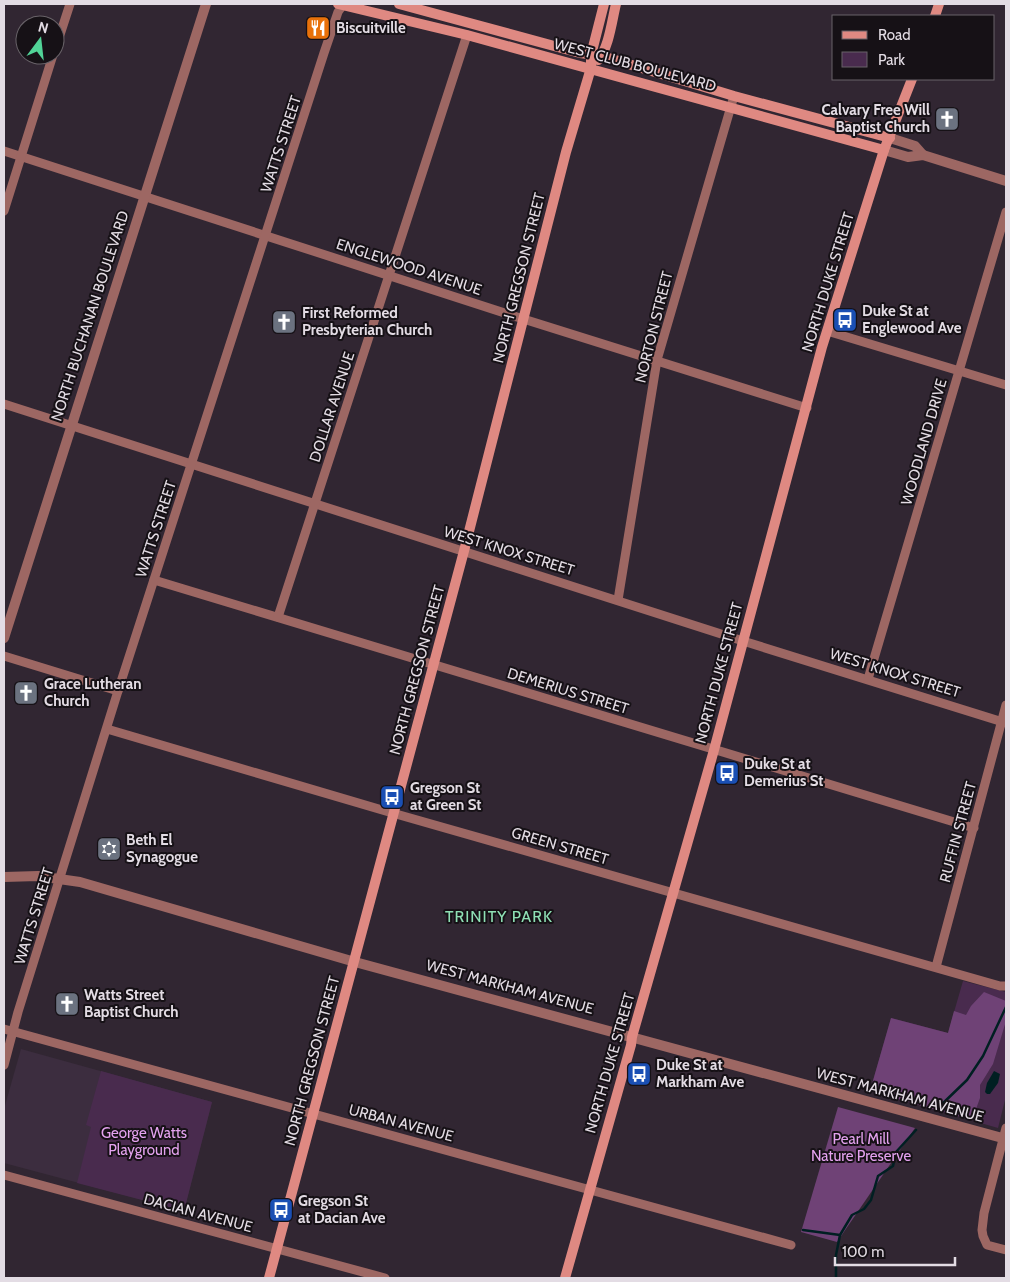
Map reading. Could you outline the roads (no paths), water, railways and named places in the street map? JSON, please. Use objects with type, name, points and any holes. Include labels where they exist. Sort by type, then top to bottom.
[{"type":"main road","name":"WEST CLUB BOULEVARD","points":[[342,4],[591,68],[884,150]]},
{"type":"main road","name":"WEST CLUB BOULEVARD","points":[[399,4],[591,55],[602,56],[734,96],[890,138]]},
{"type":"main road","name":"NORTH GREGSON STREET","points":[[269,1278],[464,551],[566,152],[591,68],[591,55],[604,4]]},
{"type":"main road","name":"NORTH GREGSON STREET","points":[[591,68],[602,56],[616,4]]},
{"type":"main road","name":"NORTH DUKE STREET","points":[[565,1278],[714,750],[827,331],[884,150],[912,80]]},
{"type":"street","points":[[65,19],[70,4]]},
{"type":"street","name":"NORTH BUCHANAN BOULEVARD","points":[[4,638],[70,425],[206,4]]},
{"type":"street","name":"WATTS STREET","points":[[4,1065],[8,1030],[60,878],[154,580],[342,4]]},
{"type":"street","name":"DOLLAR AVENUE","points":[[278,617],[467,35]]},
{"type":"street","points":[[4,211],[50,65]]},
{"type":"street","name":"NORTON STREET","points":[[618,600],[657,360],[734,96]]},
{"type":"street","name":"WEST CLUB BOULEVARD","points":[[890,138],[916,146],[923,155]]},
{"type":"street","name":"WEST CLUB BOULEVARD","points":[[884,150],[908,157],[923,155],[1006,181]]},
{"type":"street","name":"ENGLEWOOD AVENUE","points":[[4,151],[807,408]]},
{"type":"street","name":"WOODLAND DRIVE","points":[[868,679],[1006,212]]},
{"type":"street","points":[[827,331],[1006,385]]},
{"type":"street","name":"WEST KNOX STREET","points":[[4,404],[315,505],[1004,722]]},
{"type":"street","name":"DEMERIUS STREET","points":[[154,580],[974,828]]},
{"type":"street","points":[[4,656],[118,692]]},
{"type":"street","name":"RUFFIN STREET","points":[[936,967],[1004,722],[1006,705]]},
{"type":"street","name":"GREEN STREET","points":[[107,729],[673,893],[1006,986]]},
{"type":"street","name":"WEST MARKHAM AVENUE","points":[[4,877],[38,876],[60,878],[355,962],[1005,1139]]},
{"type":"street","name":"URBAN AVENUE","points":[[8,1030],[791,1244]]},
{"type":"street","points":[[1006,1128],[1005,1139],[984,1213],[982,1230],[987,1244],[1006,1250]]},
{"type":"street","name":"DACIAN AVENUE","points":[[4,1175],[385,1278]]},
{"type":"waterway","points":[[939,1107],[967,1080],[983,1056],[1006,1007]]},
{"type":"waterway","points":[[836,1278],[836,1255],[840,1235],[852,1215],[864,1209],[871,1200],[878,1176],[893,1166],[896,1152],[916,1130]]},
{"type":"waterway","points":[[803,1230],[840,1235]]},
{"type":"place","name":"Biscuitville","points":[[318,28]]},
{"type":"place","name":"Calvary Free Will Baptist Church","points":[[947,119]]},
{"type":"place","name":"Duke St at Englewood Ave","points":[[845,320]]},
{"type":"place","name":"First Reformed Presbyterian Church","points":[[284,322]]},
{"type":"place","name":"Grace Lutheran Church","points":[[26,693]]},
{"type":"place","name":"Duke St at Demerius St","points":[[727,773]]},
{"type":"place","name":"Gregson St at Green St","points":[[392,797]]},
{"type":"place","name":"Beth El Synagogue","points":[[109,849]]},
{"type":"place","name":"Watts Street Baptist Church","points":[[67,1004]]},
{"type":"place","name":"Duke St at Markham Ave","points":[[639,1074]]},
{"type":"place","name":"Gregson St at Dacian Ave","points":[[281,1210]]},
{"type":"district","name":"TRINITY PARK","points":[[499,916]]},
{"type":"park label","name":"George Watts Playground","points":[[144,1142]]},
{"type":"park label","name":"Pearl Mill Nature Preserve","points":[[861,1148]]}]
